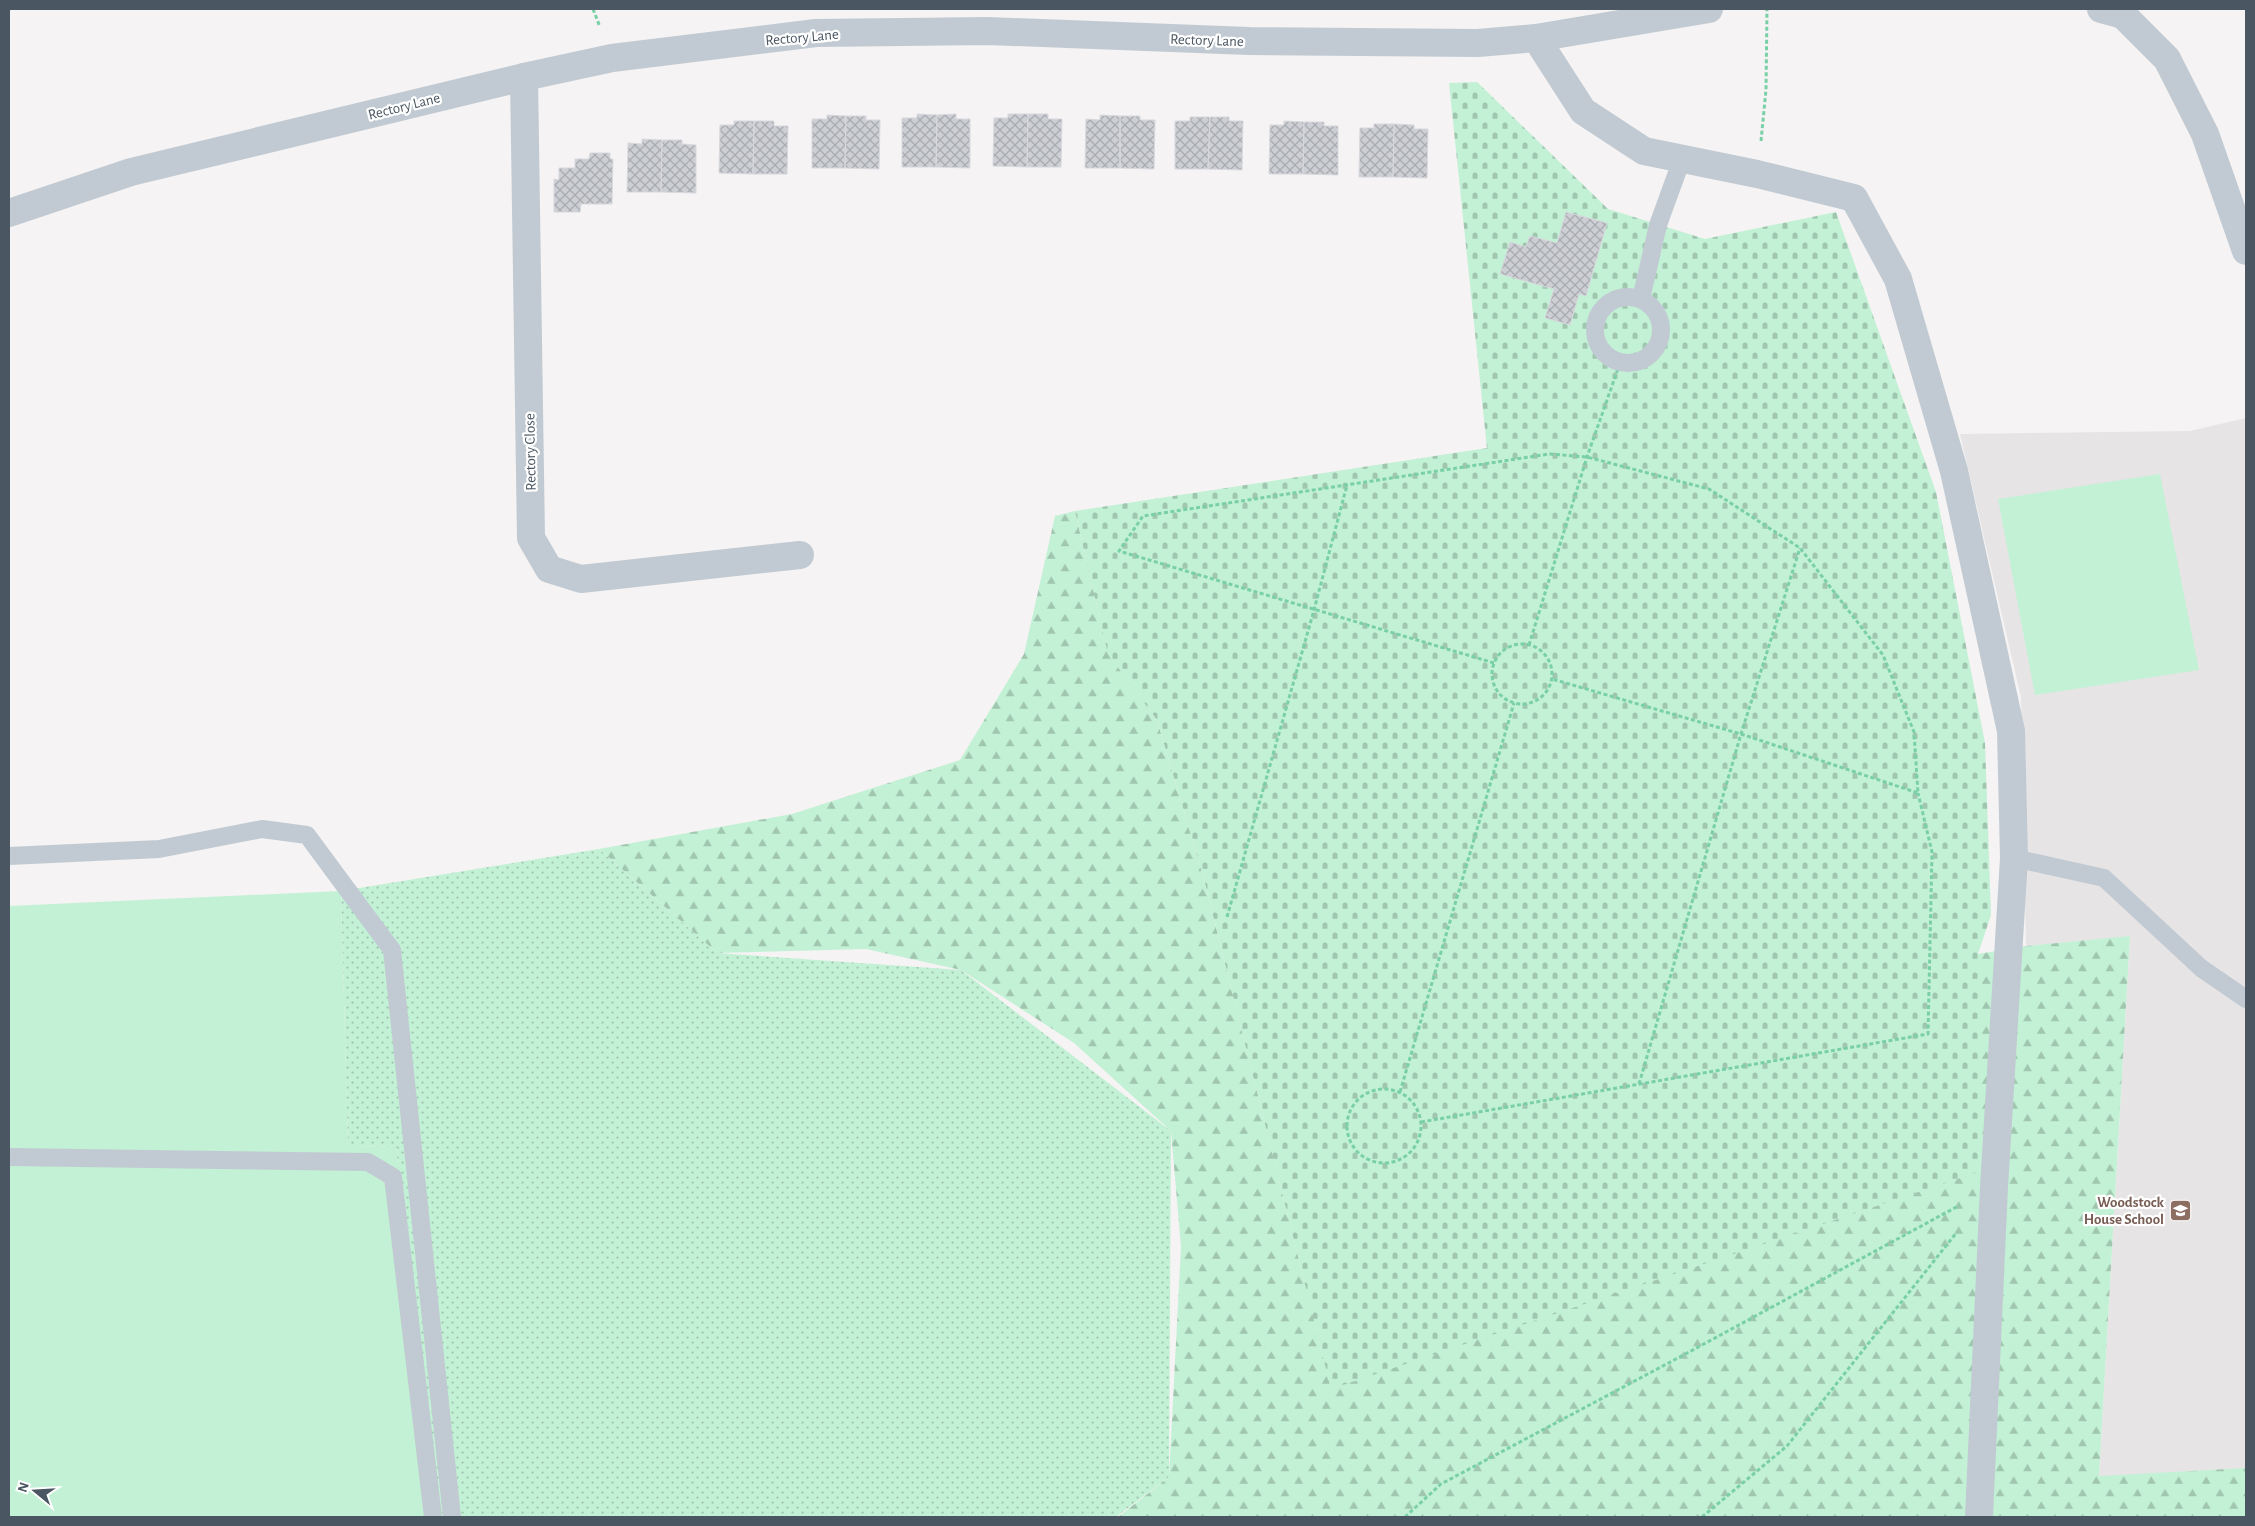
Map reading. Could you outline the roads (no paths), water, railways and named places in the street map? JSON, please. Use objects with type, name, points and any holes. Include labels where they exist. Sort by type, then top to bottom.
[{"type":"street","name":"Rectory Lane","points":[[9,213],[131,172],[524,77],[612,58],[816,33],[988,31],[1249,41],[1468,43],[1536,38],[1598,19],[1709,9]]},
{"type":"street","points":[[2101,9],[2123,15],[2167,59],[2205,134],[2246,251]]},
{"type":"street","points":[[1536,38],[1583,110],[1644,152],[1757,174],[1854,198],[1898,279],[1954,471],[2011,731],[2014,858],[1994,1187],[1978,1517]]},
{"type":"street","name":"Rectory Close","points":[[524,77],[531,538],[549,569],[581,580],[800,555]]},
{"type":"lane","points":[[1641,299],[1658,224],[1682,159]]},
{"type":"lane","points":[[1626,297],[1641,299],[1651,305],[1661,322],[1662,333],[1659,344],[1654,352],[1645,360],[1637,363],[1620,363],[1609,358],[1600,349],[1595,339],[1595,325],[1599,314],[1614,299],[1626,297]]},
{"type":"lane","points":[[9,856],[159,849],[262,830],[307,836],[392,950],[452,1517]]},
{"type":"lane","points":[[2014,858],[2104,878],[2201,968],[2246,999]]},
{"type":"lane","points":[[9,1157],[368,1162],[393,1177],[433,1517]]},
{"type":"place","name":"Woodstock House School","points":[[2180,1211]]}]
